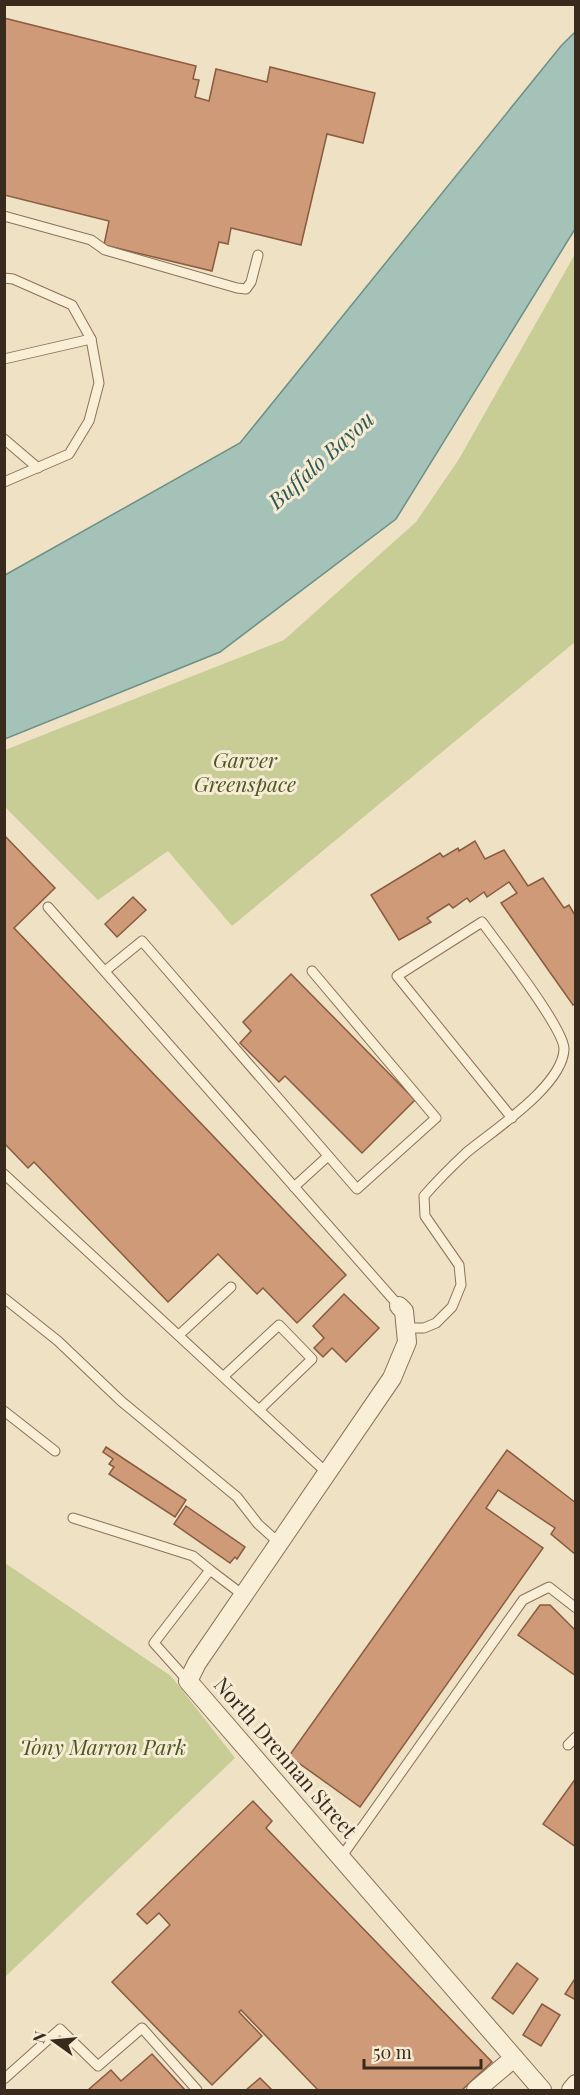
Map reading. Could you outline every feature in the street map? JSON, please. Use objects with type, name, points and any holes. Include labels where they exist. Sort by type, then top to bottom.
[{"type":"street","name":"North Drennan Street","points":[[399,1305],[404,1311],[407,1342],[392,1378],[197,1663],[188,1681],[342,1856],[542,2091]]},
{"type":"street","points":[[476,2091],[514,2058]]},
{"type":"street","points":[[571,2091],[576,2084]]},
{"type":"lane","points":[[4,216],[92,240],[105,250],[237,288],[246,288],[251,282],[258,255]]},
{"type":"lane","points":[[4,278],[13,279],[72,305],[91,339],[99,383],[89,421],[69,454],[4,482]]},
{"type":"lane","points":[[4,359],[91,339]]},
{"type":"lane","points":[[4,439],[38,468]]},
{"type":"lane","points":[[48,907],[399,1305]]},
{"type":"lane","points":[[406,1328],[424,1328],[436,1323],[452,1307],[461,1286],[459,1265],[425,1216],[424,1196],[467,1152],[512,1118],[557,1071],[564,1048],[553,1020],[482,922],[397,976],[512,1118]]},
{"type":"lane","points":[[105,971],[142,941],[357,1189],[436,1118],[312,971]]},
{"type":"lane","points":[[294,1187],[328,1156]]},
{"type":"lane","points":[[4,1174],[327,1473]]},
{"type":"lane","points":[[179,1335],[231,1287]]},
{"type":"lane","points":[[6,1300],[58,1341],[121,1401],[237,1497],[258,1524],[279,1543]]},
{"type":"lane","points":[[224,1376],[279,1325],[312,1359],[259,1410]]},
{"type":"lane","points":[[4,1411],[56,1451]]},
{"type":"lane","points":[[73,1518],[194,1556],[243,1595]]},
{"type":"lane","points":[[188,1681],[154,1643],[210,1570]]},
{"type":"lane","points":[[342,1856],[524,1600],[549,1587],[576,1608]]},
{"type":"lane","points":[[568,1745],[576,1737]]},
{"type":"lane","points":[[4,2079],[60,2029],[98,2066],[142,2028],[197,2091]]},
{"type":"green space","name":"Garver Greenspace","points":[[575,254],[575,642],[232,926],[168,851],[98,900],[5,807],[5,750],[284,640],[416,522],[459,459]]},
{"type":"green space","name":"Tony Marron Park","points":[[5,1563],[171,1676],[235,1758],[5,1977]]},
{"type":"water","name":"Buffalo Bayou","points":[[575,32],[575,229],[396,519],[220,652],[5,739],[5,575],[240,443],[561,46]]},
{"type":"building","points":[[4,18],[196,66],[193,79],[199,80],[195,97],[209,101],[216,69],[267,82],[270,67],[375,93],[363,143],[327,134],[301,245],[231,228],[228,244],[219,242],[212,271],[104,245],[109,221],[4,195]]},
{"type":"building","points":[[4,835],[55,888],[14,928],[346,1275],[297,1323],[263,1288],[257,1294],[218,1254],[168,1302],[34,1162],[28,1168],[4,1143]]},
{"type":"building","points":[[475,841],[485,859],[504,850],[528,886],[543,878],[564,908],[569,905],[576,917],[576,1003],[573,1005],[501,903],[517,893],[509,882],[487,897],[484,892],[470,902],[467,898],[453,908],[449,904],[427,918],[431,922],[399,940],[371,895],[440,853],[443,857]]},
{"type":"building","points":[[133,897],[146,910],[117,937],[105,924]]},
{"type":"building","points":[[291,974],[415,1100],[362,1153],[285,1076],[279,1082],[240,1043],[251,1031],[243,1022]]},
{"type":"building","points":[[344,1294],[379,1328],[346,1362],[332,1348],[323,1357],[314,1348],[324,1338],[313,1326]]},
{"type":"building","points":[[106,1447],[186,1500],[175,1517],[109,1474],[114,1467],[109,1464],[113,1459],[103,1452]]},
{"type":"building","points":[[507,1450],[576,1503],[576,1555],[551,1534],[555,1528],[498,1490],[486,1508],[543,1548],[360,1807],[289,1756]]},
{"type":"building","points":[[186,1506],[245,1547],[237,1559],[235,1557],[230,1563],[174,1524]]},
{"type":"building","points":[[540,1605],[550,1605],[576,1631],[576,1676],[518,1635]]},
{"type":"building","points":[[576,1778],[576,1847],[543,1824]]},
{"type":"building","points":[[253,1801],[272,1821],[266,1828],[492,2062],[462,2090],[318,2090],[241,2010],[239,2012],[262,2036],[212,2085],[112,1982],[170,1925],[159,1913],[147,1924],[137,1914]]},
{"type":"building","points":[[517,1963],[538,1979],[513,2014],[492,1998]]},
{"type":"building","points":[[576,1977],[576,2000],[565,1994]]},
{"type":"building","points":[[542,2004],[560,2015],[541,2046],[523,2035]]},
{"type":"building","points":[[152,2054],[185,2090],[88,2090],[111,2070],[121,2081]]},
{"type":"building","points":[[260,2078],[272,2090],[246,2090]]}]
